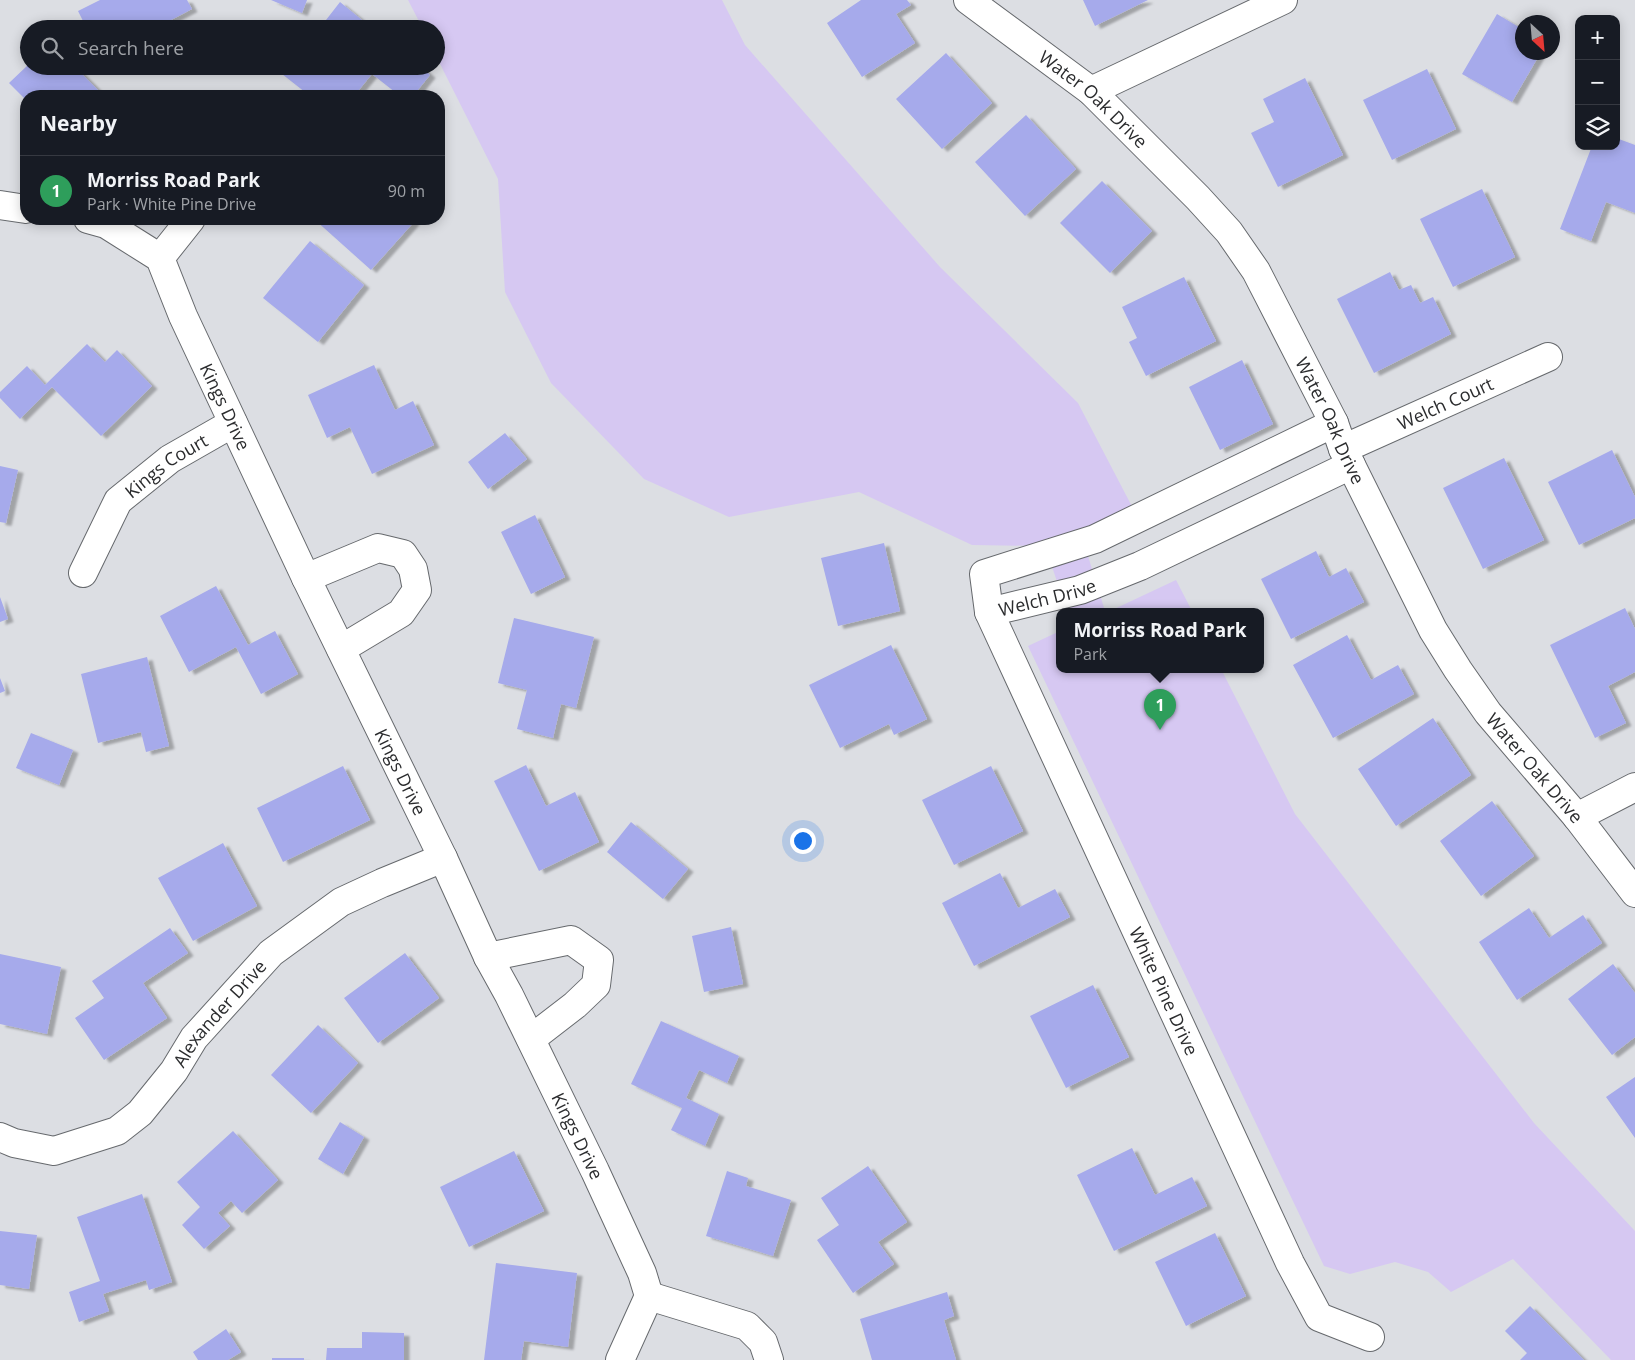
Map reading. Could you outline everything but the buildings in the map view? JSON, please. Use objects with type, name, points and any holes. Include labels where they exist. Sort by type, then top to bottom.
[{"type":"street","name":"Water Oak Drive","points":[[968,0],[1090,91],[1198,198],[1228,232],[1256,271],[1334,423],[1347,457],[1433,630],[1458,670],[1488,712],[1577,817],[1635,893]]},
{"type":"street","points":[[1090,91],[1283,0]]},
{"type":"street","points":[[0,205],[20,208]]},
{"type":"street","points":[[109,225],[160,258],[186,225]]},
{"type":"street","name":"Kings Drive","points":[[160,258],[183,316],[306,578],[443,858],[488,957],[531,1039],[595,1171],[642,1273],[649,1296]]},
{"type":"street","name":"Welch Court","points":[[1347,457],[1548,357]]},
{"type":"street","name":"Kings Court","points":[[83,573],[118,501],[170,459],[233,423]]},
{"type":"street","name":"Welch Drive","points":[[1334,423],[1095,539],[984,574],[989,612],[1080,590],[1140,566],[1347,457]]},
{"type":"street","points":[[306,578],[378,548],[404,554],[413,569],[417,590],[401,613],[341,649]]},
{"type":"street","name":"White Pine Drive","points":[[989,612],[1290,1263],[1320,1317],[1370,1337]]},
{"type":"street","points":[[1577,817],[1635,787]]},
{"type":"street","name":"Alexander Drive","points":[[0,1137],[14,1143],[54,1151],[117,1131],[140,1113],[174,1070],[194,1038],[270,952],[342,902],[443,858]]},
{"type":"street","points":[[488,957],[571,940],[598,960],[596,984],[561,1016],[531,1039]]},
{"type":"street","points":[[620,1360],[649,1296],[747,1326],[762,1342],[769,1360]]},
{"type":"shaded area","points":[[408,0],[722,0],[745,45],[940,267],[1078,403],[1138,518],[1084,543],[1104,608],[1066,608],[1045,546],[972,545],[859,492],[729,517],[644,479],[551,383],[505,292],[498,179],[445,74],[445,20],[418,20]]},
{"type":"shaded area","points":[[1176,580],[1190,608],[1116,608]]},
{"type":"shaded area","points":[[1056,633],[1056,673],[1223,673],[1295,814],[1534,1123],[1635,1231],[1635,1360],[1611,1360],[1513,1259],[1451,1292],[1428,1272],[1395,1262],[1350,1274],[1324,1266],[1028,646]]},
{"type":"place","name":"Morriss Road Park","points":[[1160,730]]}]
